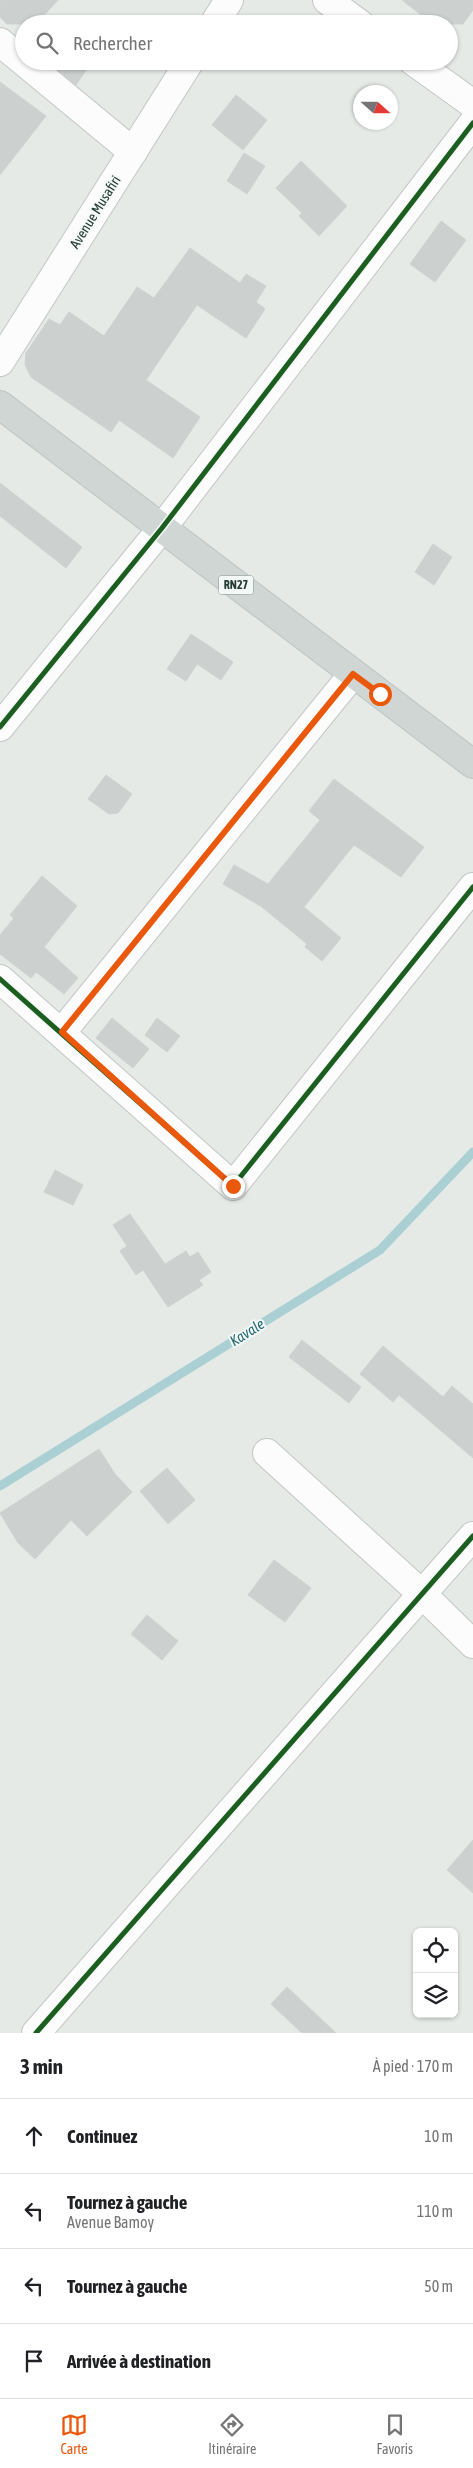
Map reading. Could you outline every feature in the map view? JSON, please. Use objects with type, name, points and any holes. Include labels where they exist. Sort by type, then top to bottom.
[{"type":"main road","name":"RN27","points":[[0,405],[473,764]]},
{"type":"street","points":[[220,15],[229,0]]},
{"type":"street","points":[[327,0],[348,15]]},
{"type":"street","points":[[0,42],[15,54]]},
{"type":"street","points":[[34,70],[133,152]]},
{"type":"street","name":"Avenue Musafiri","points":[[0,362],[184,70]]},
{"type":"street","points":[[426,70],[473,104]]},
{"type":"street","points":[[0,727],[162,528],[473,123]]},
{"type":"street","points":[[62,1032],[353,674]]},
{"type":"street","points":[[0,979],[62,1032],[233,1186],[473,887]]},
{"type":"street","points":[[267,1453],[422,1594],[473,1644]]},
{"type":"street","points":[[36,2033],[473,1536]]},
{"type":"building","points":[[0,0],[58,0],[44,15],[15,15],[15,24],[7,24],[0,17]]},
{"type":"building","points":[[402,0],[473,0],[473,10],[463,24],[458,24],[458,15],[421,15]]},
{"type":"building","points":[[58,70],[86,70],[76,85]]},
{"type":"building","points":[[0,82],[46,116],[0,175]]},
{"type":"building","points":[[236,95],[267,120],[243,150],[212,125]]},
{"type":"building","points":[[244,153],[265,166],[247,194],[227,181]]},
{"type":"building","points":[[301,161],[347,206],[319,236],[299,216],[302,213],[276,188]]},
{"type":"building","points":[[441,221],[466,240],[435,282],[410,264]]},
{"type":"building","points":[[190,248],[240,283],[246,274],[266,286],[256,302],[265,309],[246,338],[197,305],[146,380],[200,417],[173,458],[119,420],[111,432],[31,377],[25,365],[26,353],[49,319],[60,325],[69,312],[104,336],[137,287],[154,298]]},
{"type":"building","points":[[0,483],[82,547],[66,568],[0,516]]},
{"type":"building","points":[[433,544],[452,557],[434,585],[415,572]]},
{"type":"building","points":[[191,634],[233,662],[221,680],[197,664],[186,681],[167,669]]},
{"type":"building","points":[[106,775],[132,794],[118,813],[109,814],[88,799]]},
{"type":"building","points":[[334,779],[424,847],[401,877],[354,845],[304,907],[341,938],[322,961],[305,947],[307,944],[262,907],[223,884],[234,865],[268,884],[320,820],[309,811]]},
{"type":"building","points":[[42,876],[77,906],[44,947],[78,978],[64,994],[36,972],[31,978],[0,954],[0,935],[14,918],[10,915]]},
{"type":"building","points":[[112,1018],[149,1049],[133,1068],[96,1038]]},
{"type":"building","points":[[157,1018],[180,1036],[167,1052],[145,1035]]},
{"type":"building","points":[[55,1170],[83,1185],[73,1205],[44,1192]]},
{"type":"building","points":[[130,1214],[165,1264],[186,1251],[190,1257],[198,1252],[211,1272],[199,1280],[203,1285],[168,1307],[143,1270],[136,1275],[120,1251],[127,1246],[113,1225]]},
{"type":"building","points":[[302,1340],[361,1387],[349,1403],[289,1357]]},
{"type":"building","points":[[383,1346],[443,1397],[452,1386],[473,1404],[473,1458],[399,1395],[393,1402],[360,1374]]},
{"type":"building","points":[[99,1449],[115,1474],[132,1492],[87,1536],[71,1520],[35,1559],[18,1543],[0,1513]]},
{"type":"building","points":[[167,1468],[195,1500],[168,1524],[140,1491]]},
{"type":"building","points":[[274,1560],[311,1588],[285,1622],[248,1595]]},
{"type":"building","points":[[147,1615],[178,1641],[162,1660],[131,1634]]},
{"type":"building","points":[[473,1840],[473,1893],[447,1870]]},
{"type":"building","points":[[287,1987],[336,2033],[302,2033],[271,2004]]},
{"type":"waterway","name":"Kavale","points":[[0,1486],[380,1250],[473,1152]]},
{"type":"cycle path","points":[[0,727],[162,528],[473,123]]},
{"type":"cycle path","points":[[0,979],[233,1186],[473,887]]},
{"type":"cycle path","points":[[36,2033],[473,1536]]},
{"type":"route","points":[[233,1186],[62,1032],[353,674],[380,694]]}]
